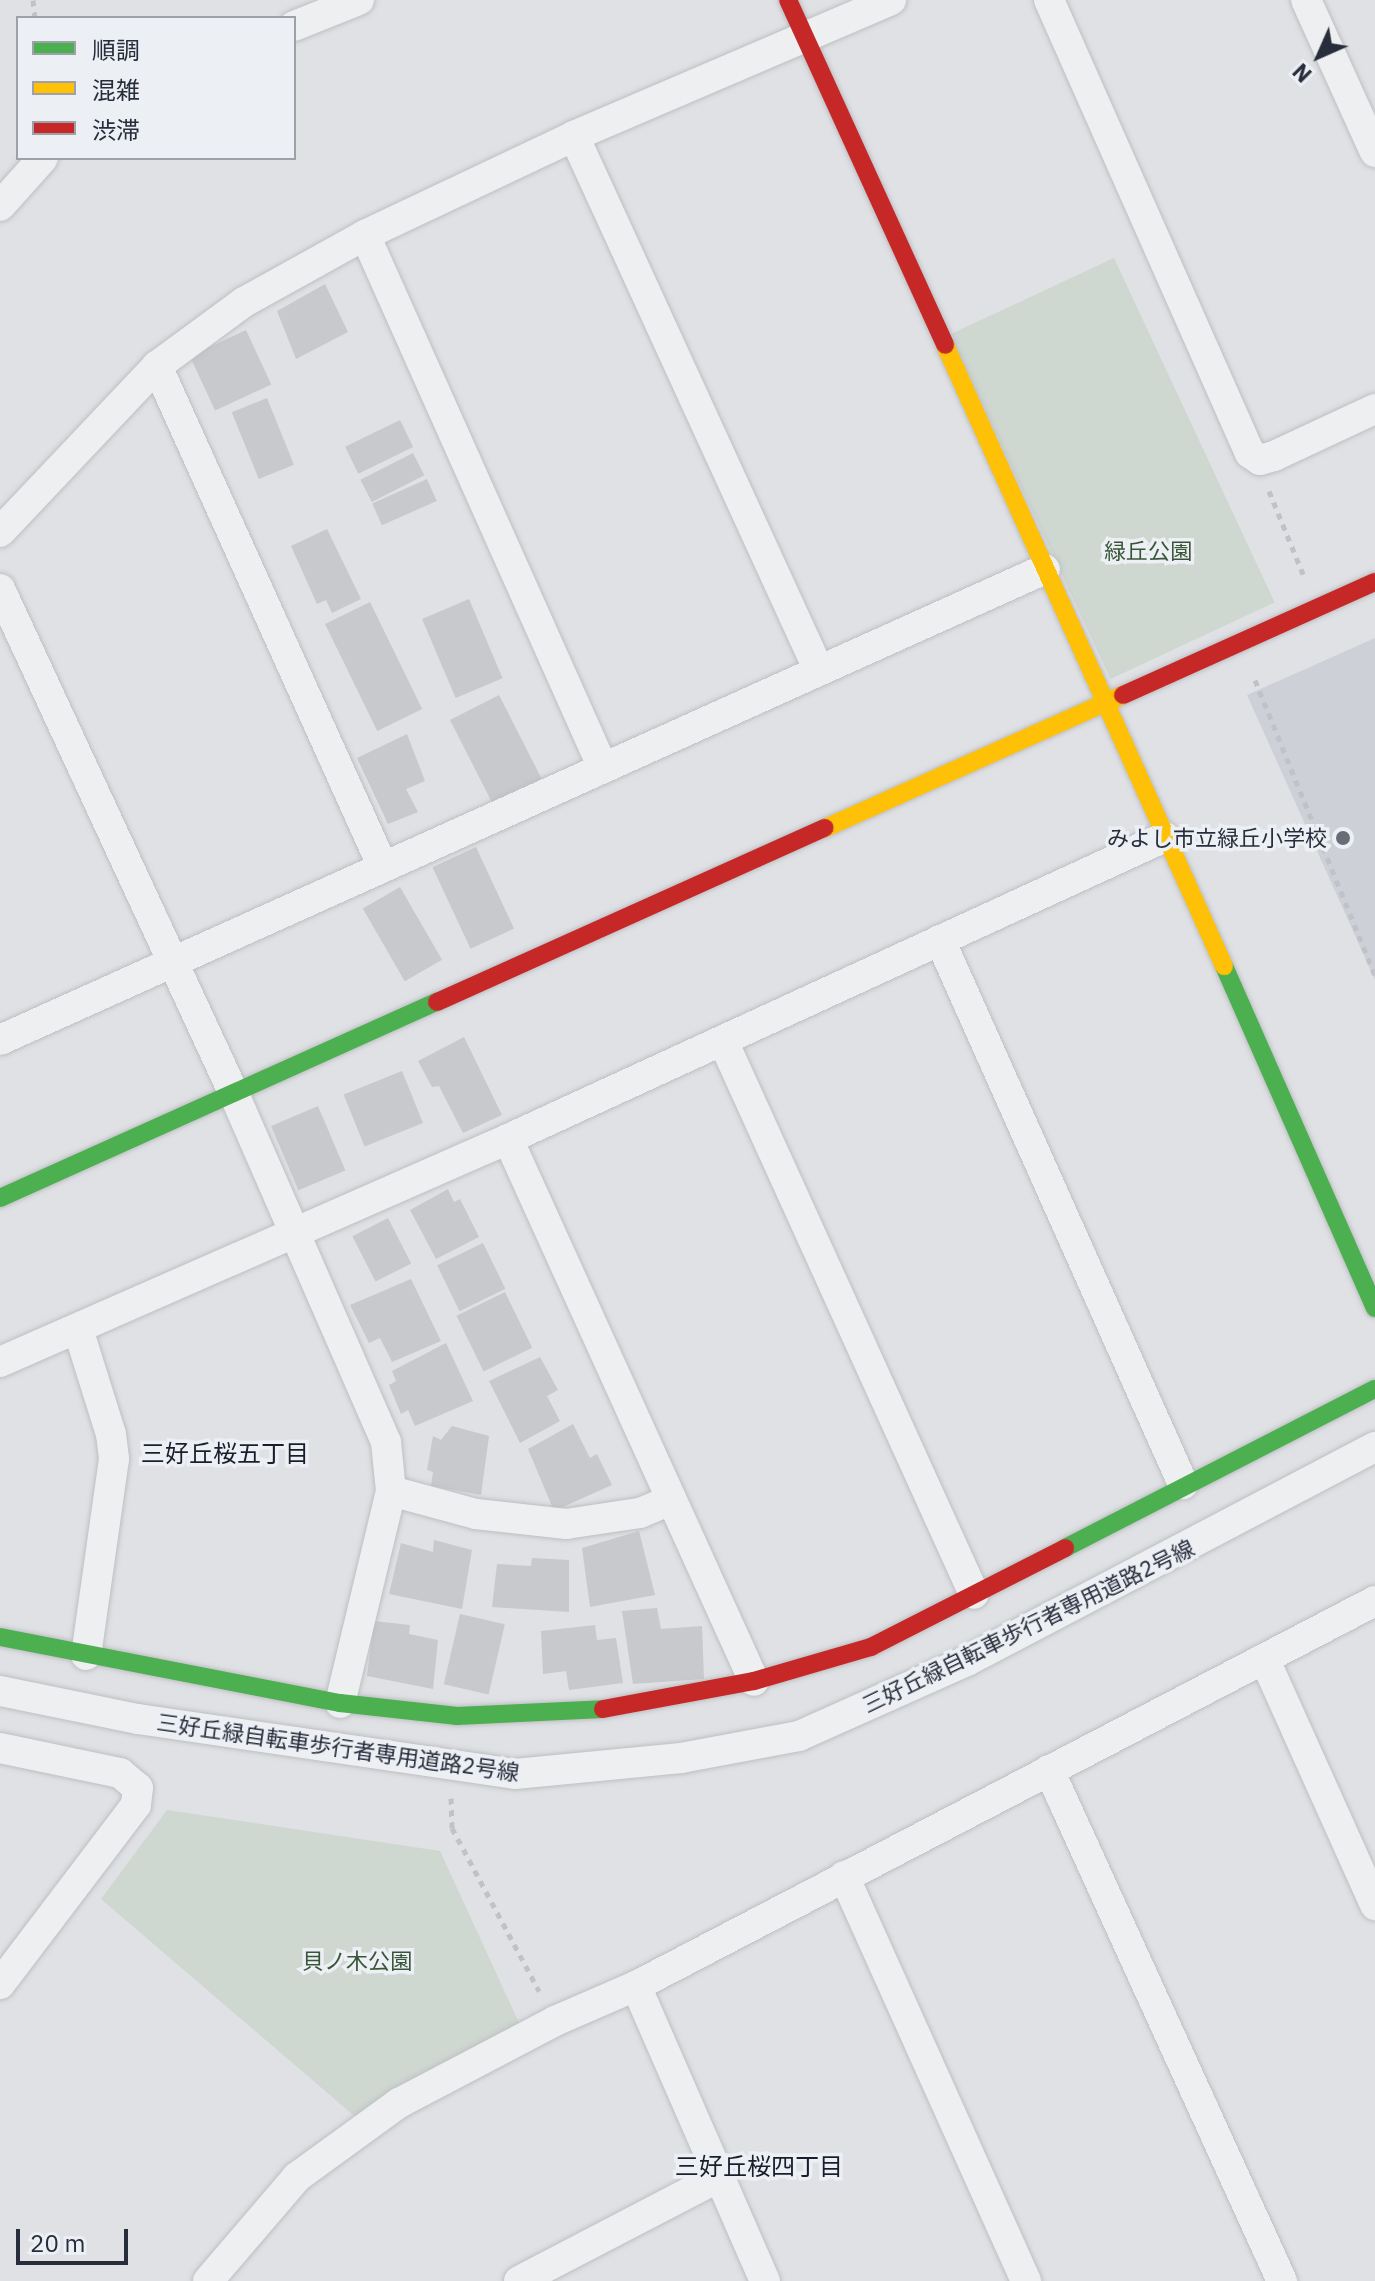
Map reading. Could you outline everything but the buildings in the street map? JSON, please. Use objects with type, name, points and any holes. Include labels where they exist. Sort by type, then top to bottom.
[{"type":"street","points":[[296,25],[359,0]]},
{"type":"street","points":[[788,0],[1107,701],[1375,1308]]},
{"type":"street","points":[[0,532],[157,366],[244,302],[365,235],[574,136],[891,0]]},
{"type":"street","points":[[1049,0],[1250,453],[1260,460],[1375,409]]},
{"type":"street","points":[[1306,0],[1375,152]]},
{"type":"street","points":[[574,136],[819,671]]},
{"type":"street","points":[[0,206],[41,160]]},
{"type":"street","points":[[365,235],[603,768]]},
{"type":"street","points":[[157,366],[382,865]]},
{"type":"street","points":[[0,1040],[382,865],[1045,569]]},
{"type":"street","points":[[0,1198],[1375,582]]},
{"type":"street","points":[[0,589],[296,1229],[386,1442],[391,1491],[340,1703]]},
{"type":"street","points":[[0,1362],[296,1229],[508,1139],[1165,837]]},
{"type":"street","points":[[940,940],[1183,1484]]},
{"type":"street","points":[[723,1041],[974,1594]]},
{"type":"street","points":[[508,1139],[754,1681]]},
{"type":"street","points":[[78,1329],[111,1434],[114,1459],[86,1655]]},
{"type":"street","points":[[0,1637],[340,1703],[457,1716],[539,1716],[627,1707],[754,1681],[849,1656],[1375,1389]]},
{"type":"street","name":"三好丘緑自転車歩行者専用道路2号線","points":[[0,1691],[138,1719],[515,1774],[681,1758],[799,1736],[967,1661],[1375,1447]]},
{"type":"street","points":[[391,1491],[476,1514],[566,1524],[640,1513],[671,1500]]},
{"type":"street","points":[[208,2281],[287,2188],[345,2138],[399,2103],[555,2021],[636,1986],[1375,1601]]},
{"type":"street","points":[[1265,1660],[1375,1905]]},
{"type":"street","points":[[0,1748],[120,1773],[138,1788],[136,1805],[0,1984]]},
{"type":"street","points":[[1049,1770],[1282,2281]]},
{"type":"street","points":[[844,1876],[1026,2281]]},
{"type":"street","points":[[636,1986],[765,2281]]},
{"type":"street","points":[[519,2281],[719,2177]]},
{"type":"path","points":[[1260,460],[1317,608]]},
{"type":"path","points":[[1239,642],[1375,975]]},
{"type":"path","points":[[452,1828],[555,2021]]},
{"type":"shaded area","name":"みよし市立緑丘小学校","points":[[1375,638],[1375,980],[1247,695]]},
{"type":"green space","name":"緑丘公園","points":[[1114,258],[1275,602],[1111,679],[950,334]]},
{"type":"green space","name":"貝ノ木公園","points":[[167,1810],[440,1851],[526,2038],[358,2119],[101,1899]]},
{"type":"traffic: fast","points":[[1224,966],[1375,1308]]},
{"type":"traffic: fast","points":[[0,1198],[437,1002]]},
{"type":"traffic: fast","points":[[1065,1548],[1375,1389]]},
{"type":"traffic: fast","points":[[0,1637],[340,1703],[457,1716],[603,1709]]},
{"type":"traffic: slow","points":[[945,345],[1224,966]]},
{"type":"traffic: slow","points":[[825,828],[1123,695]]},
{"type":"traffic: jam","points":[[788,0],[945,345]]},
{"type":"traffic: jam","points":[[1123,695],[1375,582]]},
{"type":"traffic: jam","points":[[437,1002],[825,828]]},
{"type":"traffic: jam","points":[[603,1709],[754,1681],[871,1647],[1065,1548]]},
{"type":"place","name":"みよし市立緑丘小学校","points":[[1343,838]]},
{"type":"district","name":"三好丘桜五丁目","points":[[225,1454]]},
{"type":"district","name":"三好丘桜四丁目","points":[[759,2167]]}]
